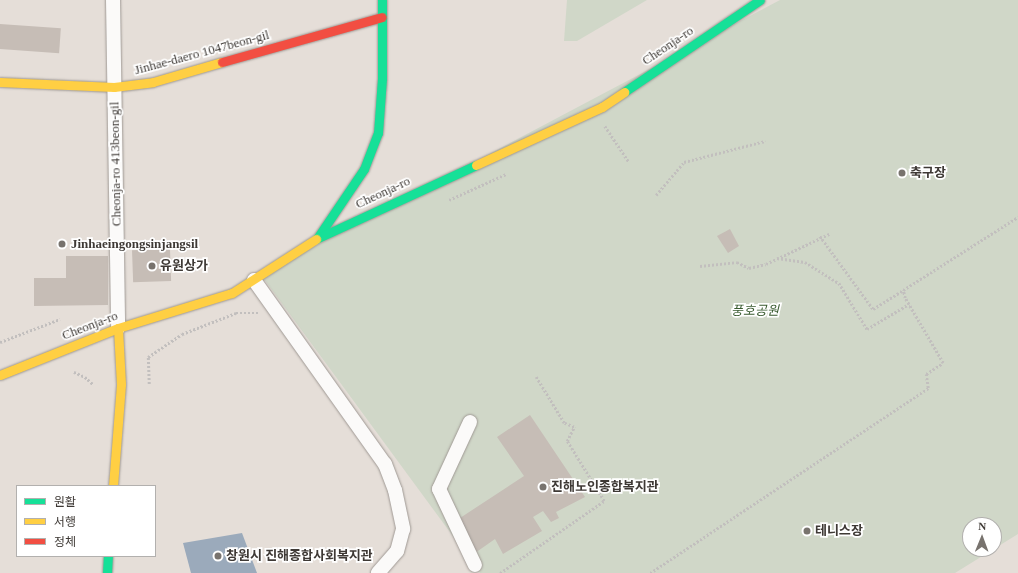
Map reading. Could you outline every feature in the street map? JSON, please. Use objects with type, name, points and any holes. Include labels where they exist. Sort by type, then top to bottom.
[{"type":"street","name":"Cheonja-ro 413beon-gil","points":[[113,0],[118,328]]},
{"type":"street","points":[[317,238],[364,170],[378,133],[382,78],[382,0]]},
{"type":"street","name":"Cheonja-ro","points":[[0,375],[118,328],[232,293],[317,238],[602,106],[760,0]]},
{"type":"street","name":"Jinhae-daero 1047beon-gil","points":[[0,82],[114,88],[153,82],[382,17]]},
{"type":"street","points":[[254,280],[385,464],[395,490],[403,529],[396,551],[378,573]]},
{"type":"street","points":[[113,485],[121,384],[118,328]]},
{"type":"street","points":[[470,422],[440,490],[474,565]]},
{"type":"street","points":[[107,573],[108,557]]},
{"type":"path","points":[[656,195],[684,162],[765,141]]},
{"type":"path","points":[[820,236],[873,308],[1018,217]]},
{"type":"path","points":[[700,266],[737,262],[749,268],[777,258],[820,236],[829,234]]},
{"type":"path","points":[[777,258],[805,262],[839,283],[867,329],[909,304]]},
{"type":"path","points":[[650,573],[928,388],[926,374],[943,362],[909,304],[903,290]]},
{"type":"path","points":[[149,384],[148,357],[182,334],[236,313],[278,312]]},
{"type":"path","points":[[0,342],[60,319]]},
{"type":"path","points":[[74,372],[85,377],[94,385]]},
{"type":"path","points":[[500,573],[604,501],[568,441],[574,427],[564,423],[536,377]]},
{"type":"green space","points":[[567,0],[647,0],[577,41],[564,41]]},
{"type":"green space","name":"풍호공원","points":[[780,0],[1018,0],[1018,534],[1002,544],[1002,517],[962,517],[962,557],[981,557],[955,573],[480,573],[261,275]]},
{"type":"water","name":"창원시 진해종합사회복지관","points":[[242,533],[257,573],[191,573],[183,543]]},
{"type":"building","points":[[0,24],[61,28],[59,53],[0,49]]},
{"type":"building","points":[[730,229],[739,246],[728,253],[717,236]]},
{"type":"building","name":"유원상가","points":[[170,249],[171,281],[133,282],[132,250]]},
{"type":"building","points":[[66,256],[108,256],[108,305],[34,306],[34,278],[66,278]]},
{"type":"building","name":"진해노인종합복지관","points":[[530,415],[585,497],[556,512],[559,518],[551,522],[543,511],[533,517],[542,531],[503,554],[495,539],[475,553],[457,520],[524,476],[497,437]]},
{"type":"traffic: fast","points":[[318,237],[364,169],[378,133],[382,78],[382,0]]},
{"type":"traffic: fast","points":[[624,92],[760,0]]},
{"type":"traffic: fast","points":[[316,239],[476,165]]},
{"type":"traffic: fast","points":[[107,573],[108,557]]},
{"type":"traffic: slow","points":[[0,82],[114,87],[153,82],[222,62]]},
{"type":"traffic: slow","points":[[476,165],[602,107],[624,92]]},
{"type":"traffic: slow","points":[[0,375],[118,328],[232,293],[316,239]]},
{"type":"traffic: slow","points":[[113,485],[121,384],[118,328]]},
{"type":"traffic: jam","points":[[222,62],[382,17]]},
{"type":"place","name":"축구장","points":[[902,173]]},
{"type":"place","name":"Jinhaeingongsinjangsil","points":[[62,244]]},
{"type":"place","name":"유원상가","points":[[152,266]]},
{"type":"place","name":"진해노인종합복지관","points":[[543,487]]},
{"type":"place","name":"테니스장","points":[[807,531]]},
{"type":"place","name":"창원시 진해종합사회복지관","points":[[218,556]]}]
